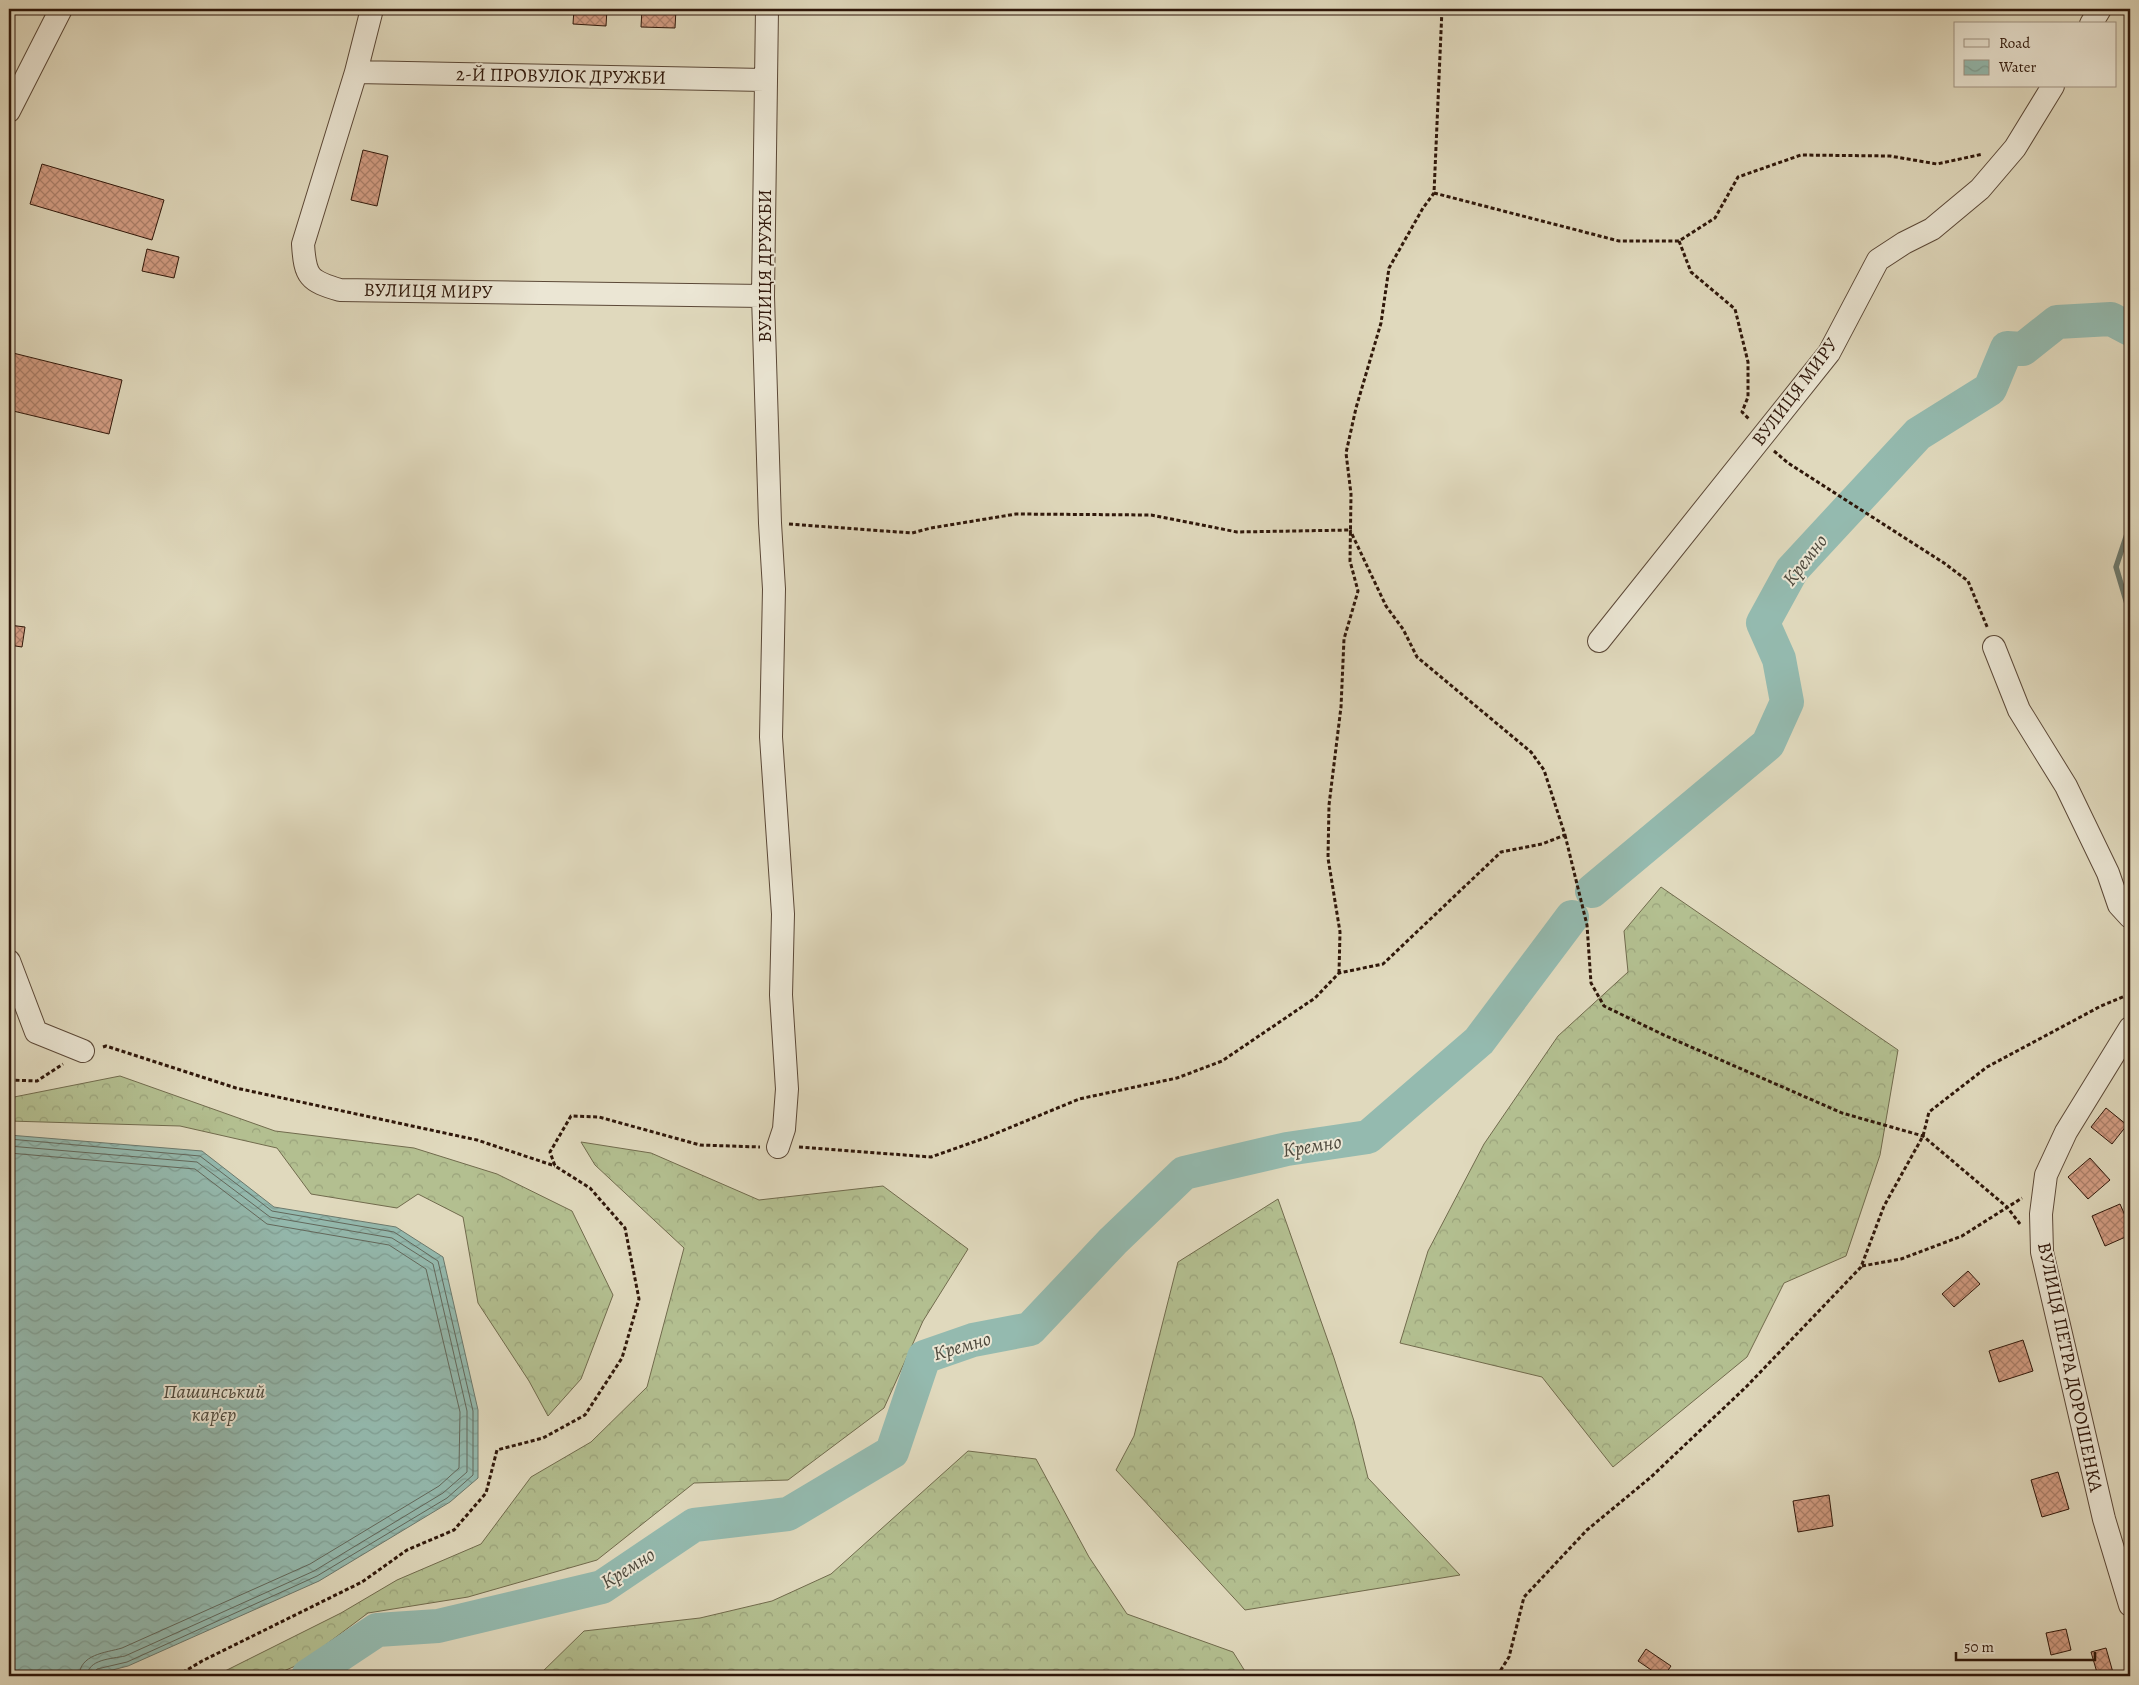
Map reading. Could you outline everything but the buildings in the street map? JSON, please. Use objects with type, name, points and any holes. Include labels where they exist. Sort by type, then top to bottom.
[{"type":"street","points":[[9,111],[61,9]]},
{"type":"street","name":"ВУЛИЦЯ МИРУ","points":[[372,9],[356,72],[303,244],[304,268],[318,284],[340,290],[763,296]]},
{"type":"street","name":"ВУЛИЦЯ ДРУЖБИ","points":[[767,9],[763,296],[770,523],[774,589],[771,737],[783,914],[781,995],[787,1089],[784,1130],[778,1147]]},
{"type":"street","points":[[2092,22],[2100,9]]},
{"type":"street","name":"2-Й ПРОВУЛОК ДРУЖБИ","points":[[356,72],[766,80]]},
{"type":"street","name":"ВУЛИЦЯ МИРУ","points":[[1599,641],[1829,353],[1878,260],[1904,242],[1932,229],[1980,189],[2015,148],[2052,88]]},
{"type":"street","points":[[1994,646],[2019,710],[2066,786],[2108,873],[2120,905],[2130,917]]},
{"type":"street","points":[[9,961],[36,1032],[83,1051]]},
{"type":"street","name":"ВУЛИЦЯ ПЕТРА ДОРОШЕНКА","points":[[2130,1028],[2066,1132],[2046,1175],[2041,1214],[2042,1252],[2104,1519],[2130,1605]]},
{"type":"path","points":[[1339,973],[1340,932],[1328,858],[1329,805],[1341,707],[1344,639],[1358,591],[1350,561],[1351,494],[1346,452],[1356,408],[1381,323],[1389,268],[1422,208],[1434,193],[1442,9]]},
{"type":"path","points":[[1434,193],[1620,241],[1679,241],[1715,218],[1738,177],[1801,155],[1890,156],[1937,164],[2015,148]]},
{"type":"path","points":[[1679,241],[1691,272],[1735,309],[1748,362],[1748,398],[1742,412],[1788,463],[1944,563],[1968,582],[1994,646]]},
{"type":"path","points":[[770,523],[912,533],[1016,514],[1151,515],[1237,532],[1350,530]]},
{"type":"path","points":[[1350,530],[1386,606],[1403,629],[1417,657],[1531,752],[1544,770],[1565,834],[1587,925],[1591,983],[1604,1006],[1666,1036],[1842,1113],[1923,1136],[2008,1207],[2042,1252]]},
{"type":"path","points":[[555,1166],[550,1152],[571,1116],[599,1117],[700,1146],[812,1146],[931,1157],[986,1138],[1079,1100],[1177,1078],[1222,1061],[1315,998],[1339,973],[1383,964],[1501,852],[1542,844],[1565,834]]},
{"type":"path","points":[[1497,1676],[1509,1657],[1524,1596],[1587,1530],[1652,1477],[1747,1386],[1861,1266],[1884,1206],[1923,1136],[1929,1112],[1986,1067],[2101,1006],[2130,994]]},
{"type":"path","points":[[9,1080],[37,1081],[83,1051],[106,1046],[236,1088],[477,1140],[555,1166],[590,1188],[626,1228],[639,1299],[622,1358],[584,1415],[543,1438],[497,1450],[486,1493],[454,1530],[407,1550],[362,1582],[202,1661],[177,1676]]},
{"type":"path","points":[[1861,1266],[1901,1259],[1962,1236],[2008,1207]]},
{"type":"green space","points":[[1661,887],[1898,1050],[1880,1155],[1846,1256],[1784,1283],[1747,1357],[1613,1467],[1542,1377],[1400,1343],[1428,1251],[1484,1144],[1558,1036],[1628,972],[1624,931]]},
{"type":"green space","points":[[120,1076],[275,1131],[414,1148],[497,1174],[572,1211],[613,1295],[581,1379],[548,1416],[529,1381],[478,1303],[463,1217],[418,1194],[397,1208],[311,1194],[277,1148],[180,1126],[9,1121],[9,1098]]},
{"type":"green space","points":[[581,1142],[651,1153],[759,1200],[883,1186],[968,1249],[923,1321],[884,1408],[788,1480],[694,1483],[597,1560],[468,1597],[368,1613],[300,1664],[272,1676],[215,1676],[341,1613],[397,1580],[481,1544],[531,1477],[591,1442],[647,1387],[684,1248],[595,1165]]},
{"type":"green space","points":[[1278,1199],[1334,1358],[1354,1421],[1368,1478],[1460,1575],[1245,1610],[1116,1470],[1134,1436],[1178,1262]]},
{"type":"green space","points":[[968,1451],[1036,1459],[1089,1557],[1127,1614],[1233,1652],[1248,1676],[538,1676],[584,1631],[700,1618],[772,1601],[831,1574]]},
{"type":"water","name":"Пашинський кар'єр","points":[[9,1135],[202,1151],[274,1207],[396,1227],[443,1257],[478,1410],[478,1478],[450,1502],[319,1581],[128,1666],[89,1676],[9,1676]]},
{"type":"waterway","name":"Кремно","points":[[1592,891],[1768,744],[1787,702],[1779,659],[1763,623],[1792,570],[1918,434],[1990,389],[2007,348],[2023,349],[2057,322],[2111,319],[2130,329]]},
{"type":"waterway","points":[[2130,525],[2116,567],[2130,614]]},
{"type":"waterway","name":"Кремно","points":[[308,1676],[377,1630],[438,1626],[602,1587],[694,1525],[788,1514],[892,1452],[924,1357],[973,1340],[1030,1329],[1113,1241],[1184,1173],[1287,1149],[1368,1137],[1479,1041],[1572,917]]}]
